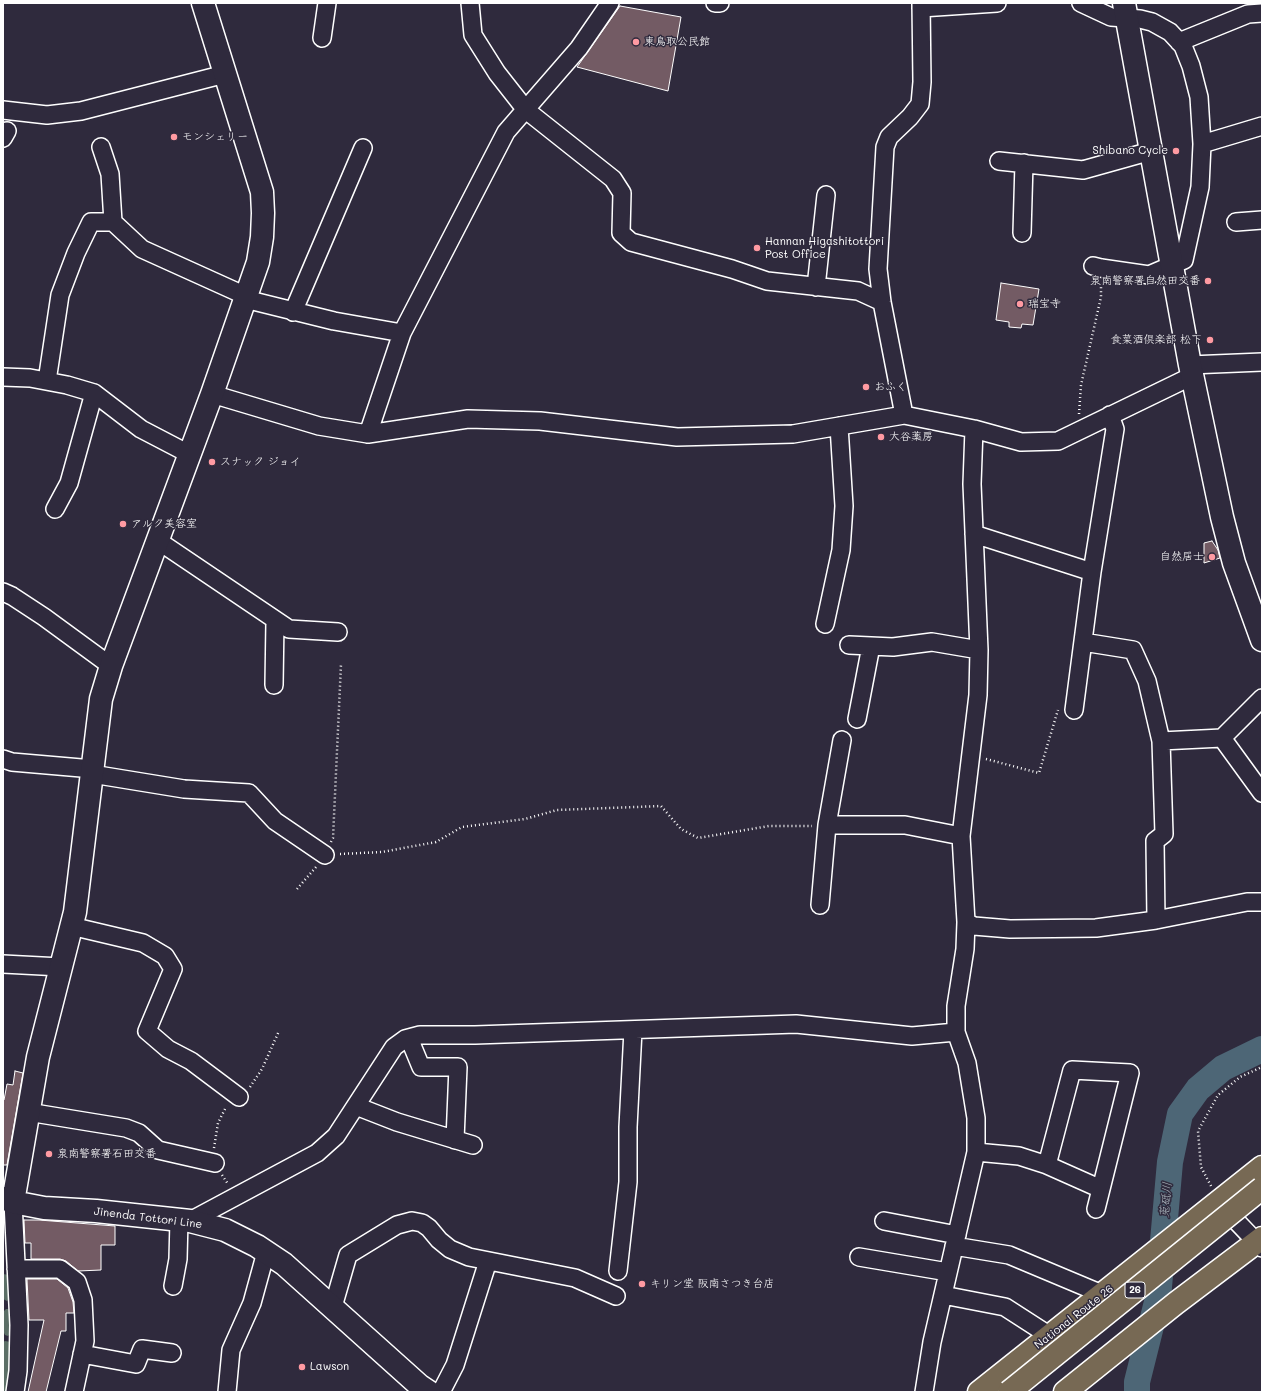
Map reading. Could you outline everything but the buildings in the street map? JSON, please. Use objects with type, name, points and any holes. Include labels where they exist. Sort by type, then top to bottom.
[{"type":"highway","name":"National Route 26","points":[[979,1392],[1262,1167]]},
{"type":"highway","name":"26","points":[[1009,1392],[1262,1188]]},
{"type":"highway","points":[[1065,1392],[1176,1304],[1260,1243]]},
{"type":"street","points":[[15,1392],[18,1370],[19,1325],[16,1269],[8,1200],[28,1112],[38,1057],[75,912],[101,699],[111,666],[246,298],[258,262],[262,237],[262,192],[203,3]]},
{"type":"street","points":[[322,38],[327,3]]},
{"type":"street","points":[[470,3],[473,35],[497,73],[526,110],[613,178],[622,193],[621,233],[631,242],[732,269],[767,281],[858,292],[882,302]]},
{"type":"street","points":[[368,434],[402,333],[506,132],[579,48],[610,3]]},
{"type":"street","points":[[904,414],[882,302],[878,269],[885,147],[889,137],[910,117],[920,104],[922,82],[921,5],[997,3]]},
{"type":"street","points":[[1081,3],[1111,17],[1125,11],[1152,22],[1170,32],[1183,46],[1191,66],[1199,97],[1202,144],[1200,187],[1184,260],[1149,275],[1097,267]]},
{"type":"street","points":[[1125,11],[1191,371],[1222,517],[1232,556],[1246,600],[1262,640]]},
{"type":"street","points":[[1179,42],[1248,14],[1262,13]]},
{"type":"street","points":[[3,110],[47,116],[80,111],[224,74]]},
{"type":"street","points":[[1202,144],[1262,126]]},
{"type":"street","points":[[101,147],[110,174],[113,222]]},
{"type":"street","points":[[292,312],[363,148]]},
{"type":"street","points":[[999,161],[1083,170],[1151,151]]},
{"type":"street","points":[[1022,233],[1024,163]]},
{"type":"street","points":[[816,287],[826,195]]},
{"type":"street","points":[[1236,222],[1262,220]]},
{"type":"street","points":[[47,381],[60,295],[76,253],[91,222],[113,222],[142,249],[246,298],[292,312],[334,322],[402,333]]},
{"type":"street","points":[[212,394],[319,426],[368,434],[468,419],[540,421],[677,437],[793,434],[904,414],[974,429],[1021,442],[1058,441],[1080,431],[1191,371],[1262,362]]},
{"type":"street","points":[[3,377],[30,378],[67,384],[94,393],[141,429],[189,454]]},
{"type":"street","points":[[55,508],[69,483],[94,393]]},
{"type":"street","points":[[1074,710],[1092,572],[1115,429],[1110,415]]},
{"type":"street","points":[[825,624],[841,550],[844,506],[839,426]]},
{"type":"street","points":[[924,1392],[932,1342],[976,1152],[976,1118],[967,1063],[956,1032],[956,1006],[965,949],[966,922],[961,836],[978,695],[979,650],[972,484],[974,429]]},
{"type":"street","points":[[974,534],[1092,572]]},
{"type":"street","points":[[157,540],[289,629],[338,632]]},
{"type":"street","points":[[3,592],[12,596],[44,617],[111,666]]},
{"type":"street","points":[[274,685],[275,620]]},
{"type":"street","points":[[849,645],[893,648],[932,642],[979,650]]},
{"type":"street","points":[[1083,642],[1133,650],[1147,682],[1162,741],[1164,834],[1155,841],[1156,920]]},
{"type":"street","points":[[857,719],[871,646]]},
{"type":"street","points":[[1162,741],[1222,738],[1262,698]]},
{"type":"street","points":[[1222,738],[1262,793]]},
{"type":"street","points":[[820,905],[827,825],[842,740]]},
{"type":"street","points":[[3,758],[12,762],[92,772],[184,789],[249,793],[276,821],[325,855]]},
{"type":"street","points":[[827,825],[905,825],[961,836]]},
{"type":"street","points":[[966,922],[974,926],[1010,929],[1088,928],[1156,920],[1247,902],[1262,902]]},
{"type":"street","points":[[72,926],[143,943],[165,956],[173,969],[147,1031],[168,1049],[191,1061],[239,1097]]},
{"type":"street","points":[[3,964],[61,967]]},
{"type":"street","points":[[173,1286],[185,1220],[317,1153],[336,1136],[394,1047],[405,1039],[420,1035],[475,1035],[796,1024],[912,1036],[956,1032]]},
{"type":"street","points":[[618,1271],[628,1182],[628,1128],[633,1030]]},
{"type":"street","points":[[409,1038],[421,1067],[458,1068],[455,1140]]},
{"type":"street","points":[[1047,1165],[1072,1070],[1130,1073],[1096,1209]]},
{"type":"street","points":[[356,1106],[397,1122],[473,1145]]},
{"type":"street","points":[[28,1112],[126,1128],[139,1133],[158,1150],[215,1163]]},
{"type":"street","points":[[976,1152],[1019,1156],[1047,1165],[1101,1189]]},
{"type":"street","name":"Jinenda Tottori Line","points":[[8,1200],[44,1208],[96,1211],[185,1220],[224,1230],[266,1252],[284,1264],[333,1307],[422,1390]]},
{"type":"street","points":[[1218,1201],[1260,1243]]},
{"type":"street","points":[[333,1307],[348,1255],[397,1225],[412,1221],[422,1223],[450,1249],[469,1257],[575,1278],[616,1296]]},
{"type":"street","points":[[884,1221],[1009,1255],[1102,1294]]},
{"type":"street","points":[[227,1392],[231,1350],[252,1304],[266,1252]]},
{"type":"street","points":[[859,1257],[948,1272]]},
{"type":"street","points":[[440,1392],[455,1365],[488,1261]]},
{"type":"street","points":[[16,1269],[60,1269],[77,1282],[83,1300],[85,1341],[74,1392]]},
{"type":"street","points":[[943,1295],[1004,1307],[1050,1336]]},
{"type":"street","points":[[82,1354],[136,1364],[142,1349],[172,1353]]},
{"type":"path","points":[[1080,431],[1079,411],[1081,386],[1101,297],[1097,267]]},
{"type":"path","points":[[297,889],[325,855],[333,838],[341,664]]},
{"type":"path","points":[[970,754],[1039,773],[1058,710],[1074,710]]},
{"type":"path","points":[[325,855],[382,852],[436,842],[462,827],[525,819],[557,810],[661,806],[681,829],[698,838],[769,826],[827,825]]},
{"type":"path","points":[[1218,1201],[1201,1167],[1198,1131],[1218,1095],[1240,1077],[1262,1067]]},
{"type":"green space","points":[[3,1274],[9,1275],[10,1298],[7,1301],[3,1299]]},
{"type":"green space","points":[[6,1309],[11,1309],[12,1317],[10,1334],[8,1336],[5,1335],[3,1331],[3,1312]]},
{"type":"green space","points":[[3,1342],[11,1342],[7,1392],[3,1392]]},
{"type":"waterway","name":"莵砥川","points":[[1137,1392],[1137,1382],[1158,1298],[1170,1162],[1180,1114],[1198,1089],[1223,1068],[1262,1049]]},
{"type":"place","name":"東鳥取公民館","points":[[636,42]]},
{"type":"place","name":"モンシェリー","points":[[174,137]]},
{"type":"place","name":"Shibano Cycle","points":[[1176,151]]},
{"type":"place","name":"Hannan Higashitottori Post Office","points":[[757,248]]},
{"type":"place","name":"泉南警察署自然田交番","points":[[1208,281]]},
{"type":"place","name":"瑞宝寺","points":[[1020,304]]},
{"type":"place","name":"食菜酒倶楽部 松下","points":[[1210,340]]},
{"type":"place","name":"おふく","points":[[866,387]]},
{"type":"place","name":"大谷薬房","points":[[881,437]]},
{"type":"place","name":"スナック ジョイ","points":[[212,462]]},
{"type":"place","name":"アルク美容室","points":[[123,524]]},
{"type":"place","name":"自然居士","points":[[1212,557]]},
{"type":"place","name":"泉南警察署石田交番","points":[[49,1154]]},
{"type":"place","name":"キリン堂 阪南さつき台店","points":[[642,1284]]},
{"type":"place","name":"Lawson","points":[[302,1367]]}]
